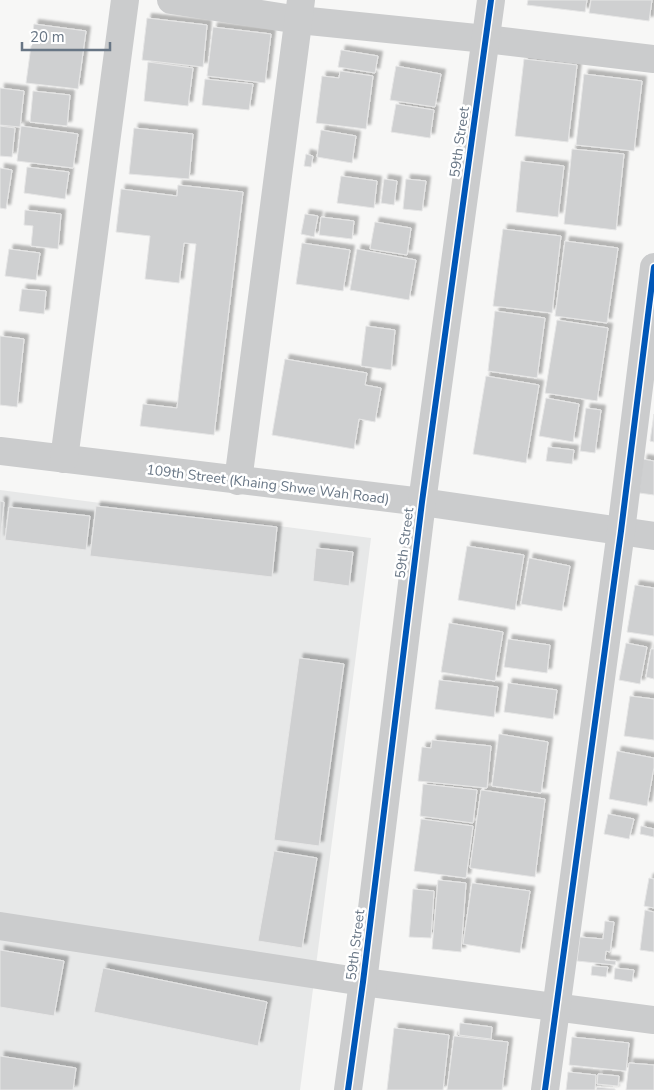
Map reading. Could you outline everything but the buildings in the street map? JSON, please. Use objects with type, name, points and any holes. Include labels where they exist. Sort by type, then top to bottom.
[{"type":"street","points":[[64,459],[125,0]]},
{"type":"street","points":[[171,0],[300,10],[486,39],[654,59]]},
{"type":"street","name":"59th Street","points":[[348,1090],[422,502],[491,0]]},
{"type":"street","points":[[238,481],[300,10]]},
{"type":"street","points":[[545,1090],[621,531],[654,267]]},
{"type":"street","name":"109th Street (Khaing Shwe Wah Road)","points":[[0,451],[422,502],[654,536]]},
{"type":"street","points":[[0,926],[363,982],[654,1020]]},
{"type":"shaded area","points":[[0,490],[371,538],[300,1090],[0,1090]]},
{"type":"cycle path","points":[[348,1090],[422,502],[491,0]]},
{"type":"cycle path","points":[[545,1090],[621,531],[654,267]]}]
